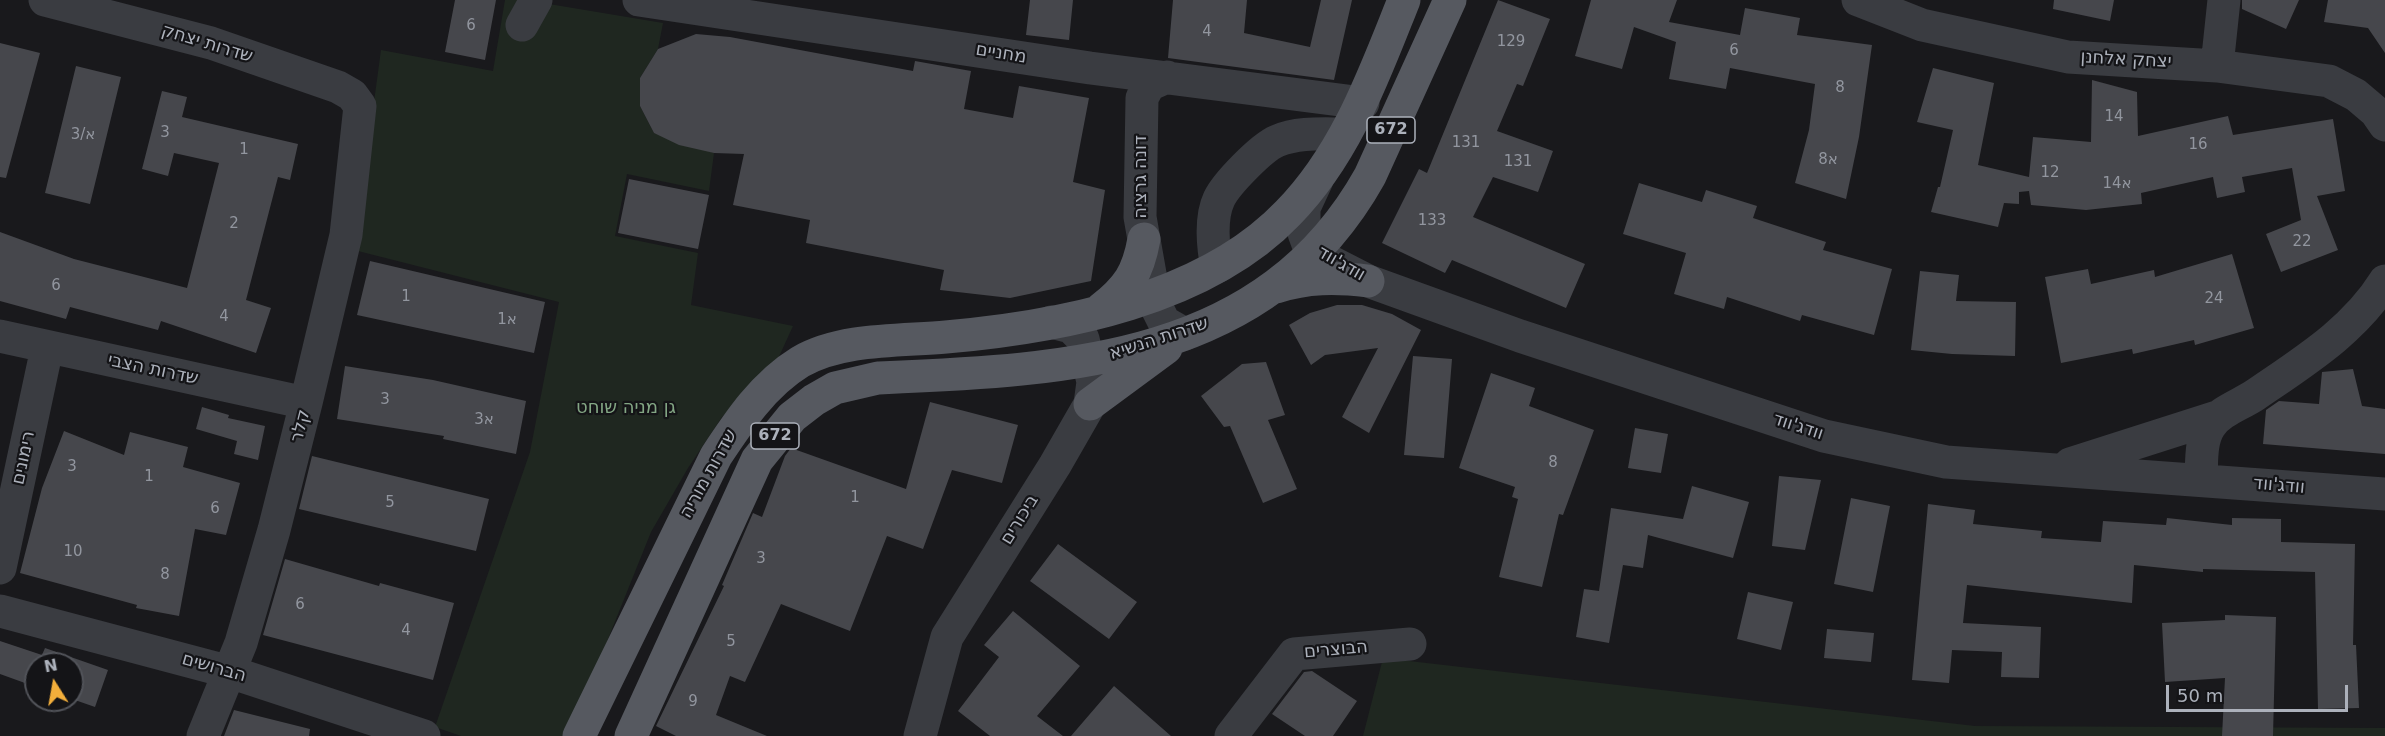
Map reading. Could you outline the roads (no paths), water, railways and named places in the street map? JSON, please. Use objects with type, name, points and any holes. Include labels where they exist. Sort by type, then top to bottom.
[{"type":"main road","name":"672","points":[[1153,295],[1217,267],[1273,227],[1317,180],[1363,103],[1404,0]]},
{"type":"main road","name":"שדרות הנשיא","points":[[1090,361],[1185,334],[1224,318],[1274,287],[1316,251],[1342,221],[1370,176],[1450,0]]},
{"type":"main road","points":[[1100,310],[1122,291],[1134,274],[1139,264],[1144,239]]},
{"type":"main road","points":[[1274,287],[1300,281],[1337,277],[1368,281]]},
{"type":"main road","name":"שדרות מוריה","points":[[579,736],[716,456],[739,420],[782,375],[816,355],[856,345],[987,333],[1051,322],[1153,295]]},
{"type":"main road","points":[[1090,404],[1185,334]]},
{"type":"main road","name":"שדרות מוריה","points":[[631,736],[757,460],[792,417],[821,396],[855,382],[878,378],[1022,371],[1090,361]]},
{"type":"street","name":"שדרות יצחק","points":[[45,0],[212,43],[338,87],[352,95],[360,106]]},
{"type":"street","name":"מחניים","points":[[639,0],[1090,68],[1167,76],[1363,103]]},
{"type":"street","name":"יצחק אלחנן","points":[[1858,0],[1922,25],[2068,57],[2217,66],[2329,81],[2356,95],[2376,112],[2385,125]]},
{"type":"street","points":[[2217,66],[2224,0]]},
{"type":"street","name":"דונה גרציה","points":[[1090,68],[1111,75],[1123,83],[1142,110],[1140,217],[1153,295],[1164,322],[1185,334]]},
{"type":"street","points":[[1142,110],[1145,88],[1154,81],[1167,76]]},
{"type":"street","name":"קלר","points":[[203,736],[231,672],[274,530],[306,403],[346,235],[360,106]]},
{"type":"street","points":[[1217,267],[1214,228],[1219,199],[1260,150],[1278,140],[1303,134],[1345,134]]},
{"type":"street","name":"וודג'ווד","points":[[1317,180],[1304,208],[1303,221],[1308,244],[1329,261],[1368,281],[1520,336],[1824,435],[1946,462],[2385,494]]},
{"type":"street","points":[[2052,470],[2217,417],[2244,402],[2319,351],[2372,302],[2385,281]]},
{"type":"street","name":"ביכורים","points":[[920,736],[947,637],[1055,465],[1090,404],[1093,382],[1090,361],[1078,332],[1071,327],[1051,322]]},
{"type":"street","name":"שדרות הצבי","points":[[0,336],[306,403]]},
{"type":"street","name":"רימונים","points":[[0,568],[47,348]]},
{"type":"street","points":[[2201,480],[2203,443],[2208,427],[2217,417]]},
{"type":"street","name":"הברושים","points":[[0,610],[231,672],[424,736]]},
{"type":"street","name":"הבוצרים","points":[[1231,736],[1294,654],[1410,644]]},
{"type":"park label","name":"גן מניה שוחט","points":[[626,408]]}]
